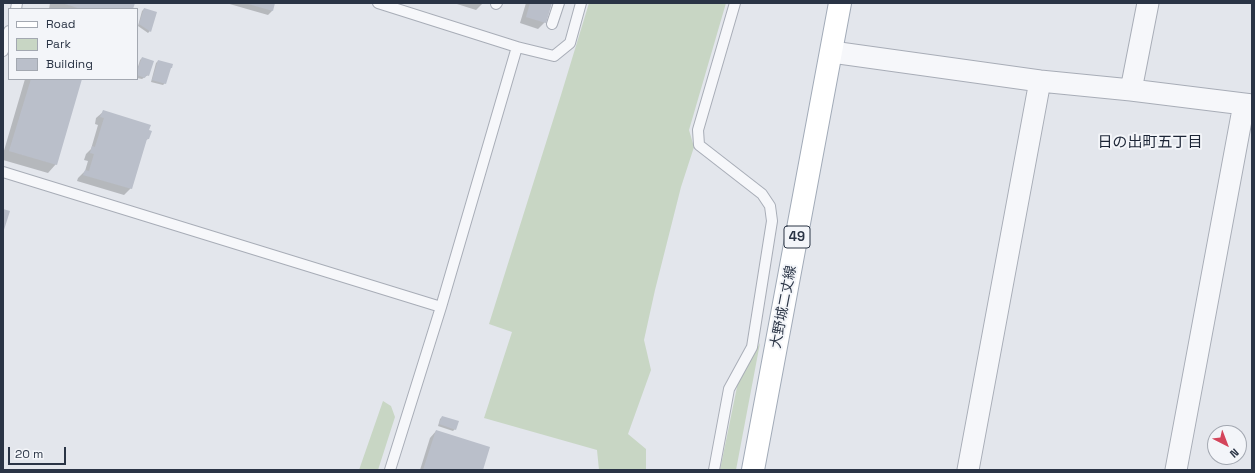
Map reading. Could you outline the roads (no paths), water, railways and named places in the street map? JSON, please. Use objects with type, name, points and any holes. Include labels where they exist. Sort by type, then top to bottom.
[{"type":"main road","name":"大野城二丈線","points":[[753,470],[840,3]]},
{"type":"street","points":[[1131,90],[1148,3]]},
{"type":"street","points":[[832,52],[1040,80],[1248,105],[1176,470]]},
{"type":"street","points":[[968,470],[1040,80]]},
{"type":"lane","points":[[378,3],[517,47],[554,56],[570,43],[581,3]]},
{"type":"lane","points":[[552,24],[559,3]]},
{"type":"lane","points":[[714,470],[729,389],[752,347],[772,221],[770,206],[762,194],[700,145],[698,130],[735,3]]},
{"type":"lane","points":[[3,51],[8,34]]},
{"type":"lane","points":[[390,470],[441,307],[517,47]]},
{"type":"lane","points":[[3,172],[441,307]]},
{"type":"district","name":"日の出町五丁目","points":[[1150,143]]}]
